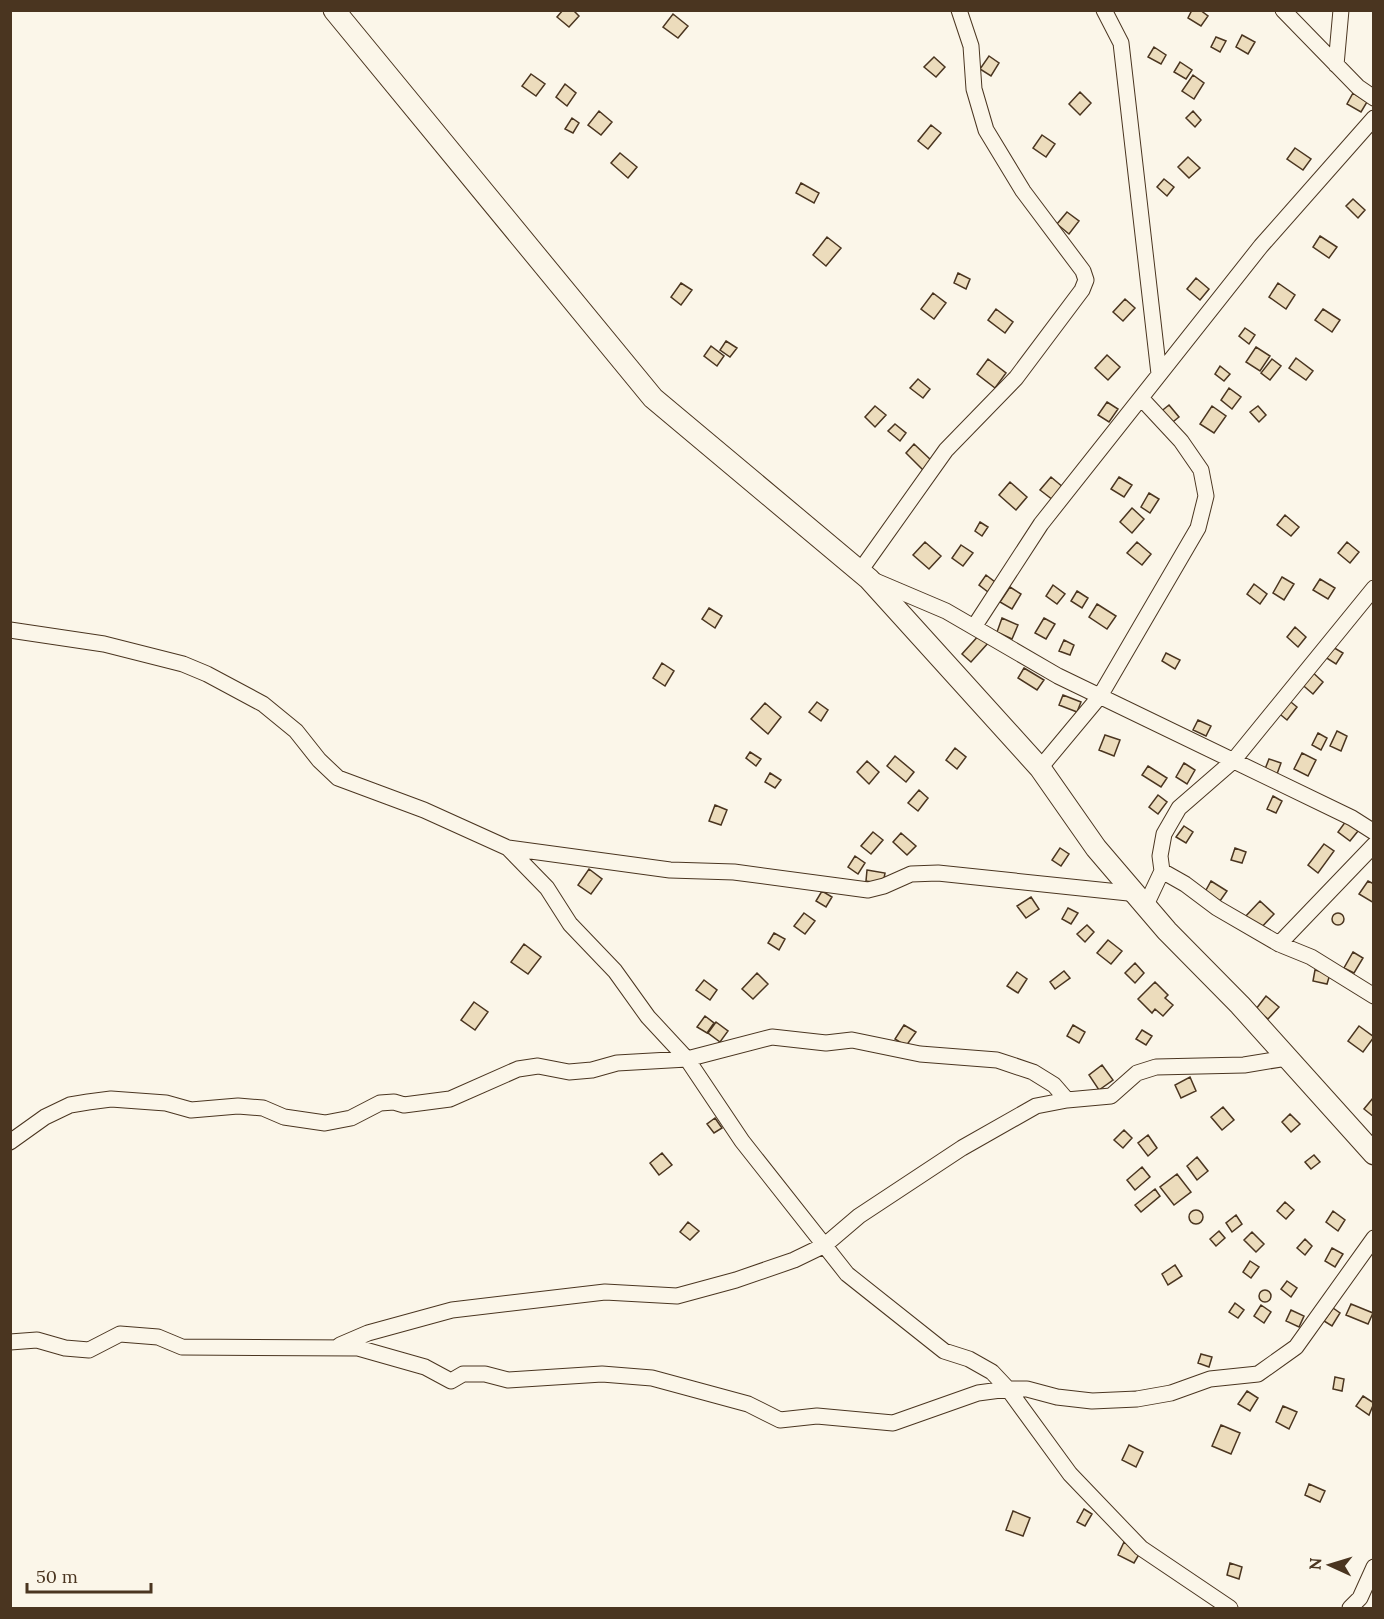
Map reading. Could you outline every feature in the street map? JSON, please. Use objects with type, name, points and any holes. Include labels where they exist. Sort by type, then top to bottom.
[{"type":"street","points":[[334,10],[653,398],[865,575],[1040,768],[1096,848],[1142,899],[1167,931],[1374,1154]]},
{"type":"street","points":[[865,575],[946,450],[1016,378],[1082,290],[1086,280],[1083,272],[1023,191],[986,130],[974,89],[971,46],[959,10]]},
{"type":"street","points":[[1104,10],[1121,43],[1159,374]]},
{"type":"street","points":[[1336,65],[1341,10]]},
{"type":"street","points":[[1283,12],[1358,87],[1374,98]]},
{"type":"street","points":[[974,627],[1041,524],[1261,246],[1374,118]]},
{"type":"street","points":[[1040,768],[1100,696],[1197,528],[1206,496],[1201,470],[1180,441],[1141,398]]},
{"type":"street","points":[[865,575],[946,611],[1058,676],[1352,818],[1374,832]]},
{"type":"street","points":[[1142,899],[1162,871],[1160,856],[1164,834],[1179,808],[1233,761],[1374,588]]},
{"type":"street","points":[[10,630],[104,644],[183,663],[235,687],[272,711],[296,731],[319,760],[338,778],[424,810],[508,848],[670,870],[734,872],[868,890],[911,874],[938,873],[1142,899]]},
{"type":"street","points":[[1279,944],[1374,845]]},
{"type":"street","points":[[508,848],[547,888],[570,924],[615,971],[648,1017],[687,1059],[742,1141],[847,1274],[897,1316],[944,1351],[969,1359],[992,1372],[1008,1389],[1070,1474],[1141,1548],[1230,1608]]},
{"type":"street","points":[[1162,871],[1185,884],[1217,908],[1279,944],[1311,957],[1374,996]]},
{"type":"street","points":[[10,1142],[45,1117],[70,1105],[111,1099],[166,1103],[191,1110],[238,1106],[263,1108],[284,1117],[325,1123],[358,1115],[380,1103],[394,1102],[404,1105],[450,1099],[518,1069],[538,1065],[569,1072],[592,1070],[617,1063],[687,1059],[772,1037],[826,1043],[852,1040],[920,1054],[997,1060],[1033,1072],[1054,1085],[1067,1100]]},
{"type":"street","points":[[331,1349],[368,1333],[452,1310],[605,1292],[677,1296],[736,1280],[794,1260],[825,1245],[859,1216],[962,1148],[1036,1106],[1067,1100],[1111,1096],[1137,1073],[1156,1066],[1244,1065],[1287,1058]]},
{"type":"street","points":[[10,1342],[37,1340],[65,1348],[89,1350],[120,1334],[158,1337],[182,1347],[358,1348],[425,1367],[451,1381],[463,1374],[485,1374],[508,1380],[603,1374],[652,1378],[748,1404],[780,1420],[817,1416],[893,1423],[978,1393],[1027,1389],[1057,1397],[1092,1401],[1137,1399],[1171,1393],[1210,1380],[1258,1374],[1296,1347],[1374,1238]]},
{"type":"street","points":[[1350,1608],[1360,1598],[1374,1567]]},
{"type":"building","points":[[563,10],[573,10],[579,16],[569,27],[557,17]]},
{"type":"building","points":[[1192,10],[1200,10],[1208,16],[1201,26],[1188,18]]},
{"type":"building","points":[[673,14],[688,26],[678,38],[663,27]]},
{"type":"building","points":[[1242,35],[1255,42],[1248,54],[1236,47]]},
{"type":"building","points":[[1216,37],[1226,41],[1220,52],[1211,47]]},
{"type":"building","points":[[1154,47],[1166,55],[1161,64],[1148,57]]},
{"type":"building","points":[[989,56],[999,63],[991,76],[980,69]]},
{"type":"building","points":[[934,57],[945,67],[936,77],[924,67]]},
{"type":"building","points":[[1180,62],[1192,70],[1186,79],[1174,72]]},
{"type":"building","points":[[531,74],[545,84],[536,96],[522,86]]},
{"type":"building","points":[[1193,75],[1204,83],[1194,99],[1182,91]]},
{"type":"building","points":[[565,84],[576,93],[567,106],[556,97]]},
{"type":"building","points":[[1080,92],[1091,103],[1080,115],[1069,104]]},
{"type":"building","points":[[1353,93],[1367,102],[1361,112],[1347,104]]},
{"type":"building","points":[[599,111],[612,122],[601,135],[588,125]]},
{"type":"building","points":[[1193,111],[1201,120],[1195,127],[1186,118]]},
{"type":"building","points":[[572,118],[579,123],[573,133],[565,129]]},
{"type":"building","points":[[931,125],[941,133],[928,149],[918,141]]},
{"type":"building","points":[[1042,135],[1055,144],[1046,157],[1033,148]]},
{"type":"building","points":[[1295,148],[1311,159],[1303,170],[1287,159]]},
{"type":"building","points":[[620,153],[637,167],[628,178],[611,163]]},
{"type":"building","points":[[1188,157],[1200,168],[1189,178],[1178,167]]},
{"type":"building","points":[[1164,179],[1174,187],[1167,196],[1157,187]]},
{"type":"building","points":[[801,183],[819,193],[814,203],[796,193]]},
{"type":"building","points":[[1353,199],[1365,210],[1358,218],[1346,206]]},
{"type":"building","points":[[1067,212],[1079,221],[1069,234],[1057,224]]},
{"type":"building","points":[[1320,236],[1337,247],[1329,258],[1313,247]]},
{"type":"building","points":[[827,237],[841,248],[826,266],[813,255]]},
{"type":"building","points":[[958,273],[970,279],[966,289],[954,283]]},
{"type":"building","points":[[1196,278],[1209,289],[1200,300],[1187,289]]},
{"type":"building","points":[[681,283],[692,290],[681,305],[671,297]]},
{"type":"building","points":[[1278,283],[1295,295],[1286,309],[1269,297]]},
{"type":"building","points":[[933,293],[946,303],[934,319],[921,309]]},
{"type":"building","points":[[1125,299],[1135,308],[1123,321],[1113,312]]},
{"type":"building","points":[[996,309],[1013,322],[1005,333],[988,320]]},
{"type":"building","points":[[1323,309],[1340,320],[1332,332],[1315,320]]},
{"type":"building","points":[[1245,328],[1255,335],[1249,344],[1239,336]]},
{"type":"building","points":[[726,341],[737,348],[730,357],[720,350]]},
{"type":"building","points":[[711,346],[724,356],[717,366],[704,356]]},
{"type":"building","points":[[1256,347],[1270,356],[1260,371],[1246,362]]},
{"type":"building","points":[[1107,355],[1120,367],[1108,380],[1095,368]]},
{"type":"building","points":[[1296,358],[1313,371],[1306,380],[1289,368]]},
{"type":"building","points":[[988,359],[1006,373],[995,388],[977,374]]},
{"type":"building","points":[[1272,359],[1281,366],[1270,380],[1261,373]]},
{"type":"building","points":[[1220,366],[1230,374],[1224,381],[1215,374]]},
{"type":"building","points":[[918,379],[930,389],[923,398],[910,388]]},
{"type":"building","points":[[1229,388],[1241,397],[1232,409],[1221,400]]},
{"type":"building","points":[[1107,402],[1118,409],[1109,422],[1098,415]]},
{"type":"building","points":[[1169,405],[1179,417],[1169,425],[1159,413]]},
{"type":"building","points":[[875,406],[886,415],[875,427],[865,417]]},
{"type":"building","points":[[1212,406],[1226,416],[1214,433],[1200,424]]},
{"type":"building","points":[[1258,406],[1266,415],[1259,422],[1250,412]]},
{"type":"building","points":[[895,424],[906,433],[900,441],[888,431]]},
{"type":"building","points":[[914,444],[932,461],[923,470],[906,453]]},
{"type":"building","points":[[1051,477],[1064,488],[1053,500],[1040,490]]},
{"type":"building","points":[[1119,477],[1132,485],[1124,497],[1111,489]]},
{"type":"building","points":[[1010,482],[1027,497],[1016,510],[999,495]]},
{"type":"building","points":[[1149,493],[1159,499],[1150,513],[1141,507]]},
{"type":"building","points":[[1132,508],[1144,519],[1132,533],[1120,522]]},
{"type":"building","points":[[1285,515],[1299,527],[1291,536],[1277,525]]},
{"type":"building","points":[[980,522],[988,527],[982,536],[975,531]]},
{"type":"building","points":[[925,542],[941,556],[929,569],[913,555]]},
{"type":"building","points":[[1137,542],[1151,554],[1142,565],[1127,553]]},
{"type":"building","points":[[1347,542],[1359,552],[1350,563],[1338,553]]},
{"type":"building","points":[[961,545],[973,553],[963,566],[952,558]]},
{"type":"building","points":[[986,575],[995,582],[988,592],[979,585]]},
{"type":"building","points":[[1282,577],[1294,584],[1284,600],[1273,593]]},
{"type":"building","points":[[1320,579],[1335,588],[1328,599],[1313,590]]},
{"type":"building","points":[[1254,584],[1267,594],[1260,604],[1247,594]]},
{"type":"building","points":[[1053,585],[1065,594],[1057,604],[1046,596]]},
{"type":"building","points":[[1010,587],[1021,594],[1012,609],[1000,602]]},
{"type":"building","points":[[1077,591],[1088,598],[1082,608],[1071,601]]},
{"type":"building","points":[[1097,604],[1116,616],[1107,629],[1089,617]]},
{"type":"building","points":[[709,608],[722,616],[715,628],[702,619]]},
{"type":"building","points":[[1002,618],[1018,625],[1012,639],[997,632]]},
{"type":"building","points":[[1044,618],[1055,624],[1046,639],[1035,633]]},
{"type":"building","points":[[1295,627],[1306,637],[1298,647],[1287,637]]},
{"type":"building","points":[[980,634],[989,642],[971,662],[962,654]]},
{"type":"building","points":[[1064,640],[1074,645],[1070,655],[1059,651]]},
{"type":"building","points":[[1331,646],[1343,653],[1336,664],[1325,657]]},
{"type":"building","points":[[1166,653],[1180,660],[1175,669],[1162,661]]},
{"type":"building","points":[[662,663],[674,671],[665,686],[653,678]]},
{"type":"building","points":[[1024,668],[1044,680],[1037,690],[1018,678]]},
{"type":"building","points":[[1309,669],[1323,682],[1313,694],[1298,681]]},
{"type":"building","points":[[1063,695],[1081,702],[1077,712],[1059,705]]},
{"type":"building","points":[[1286,698],[1297,707],[1287,720],[1276,711]]},
{"type":"building","points":[[817,702],[828,710],[821,721],[809,712]]},
{"type":"building","points":[[765,703],[781,717],[768,734],[751,719]]},
{"type":"building","points":[[1198,720],[1211,726],[1206,736],[1193,730]]},
{"type":"building","points":[[1337,731],[1347,736],[1341,751],[1330,746]]},
{"type":"building","points":[[1318,733],[1327,738],[1321,750],[1312,745]]},
{"type":"building","points":[[1105,735],[1120,740],[1114,756],[1099,750]]},
{"type":"building","points":[[955,748],[966,757],[957,769],[946,760]]},
{"type":"building","points":[[750,752],[761,759],[756,766],[746,758]]},
{"type":"building","points":[[1302,753],[1316,760],[1308,776],[1294,769]]},
{"type":"building","points":[[895,756],[914,772],[906,782],[887,766]]},
{"type":"building","points":[[1269,759],[1281,763],[1277,774],[1265,769]]},
{"type":"building","points":[[867,761],[879,772],[869,784],[857,772]]},
{"type":"building","points":[[1184,763],[1195,770],[1187,784],[1176,777]]},
{"type":"building","points":[[1148,766],[1167,778],[1161,787],[1142,775]]},
{"type":"building","points":[[770,773],[781,780],[775,788],[765,782]]},
{"type":"building","points":[[919,790],[928,798],[918,811],[908,803]]},
{"type":"building","points":[[1158,795],[1167,802],[1158,814],[1149,807]]},
{"type":"building","points":[[1273,796],[1282,801],[1276,813],[1267,809]]},
{"type":"building","points":[[715,805],[727,810],[721,825],[709,821]]},
{"type":"building","points":[[1346,821],[1358,831],[1350,841],[1338,832]]},
{"type":"building","points":[[1184,826],[1193,832],[1186,843],[1176,837]]},
{"type":"building","points":[[873,832],[883,840],[871,854],[861,846]]},
{"type":"building","points":[[901,833],[916,846],[907,855],[893,842]]},
{"type":"building","points":[[1324,844],[1334,851],[1318,873],[1308,865]]},
{"type":"building","points":[[1060,848],[1069,854],[1061,866],[1052,860]]},
{"type":"building","points":[[1235,848],[1246,852],[1242,863],[1231,860]]},
{"type":"building","points":[[855,856],[865,863],[858,874],[848,867]]},
{"type":"building","points":[[589,869],[602,879],[591,894],[578,885]]},
{"type":"building","points":[[867,870],[885,873],[883,884],[866,881]]},
{"type":"building","points":[[1211,881],[1227,891],[1220,901],[1205,892]]},
{"type":"building","points":[[1368,881],[1374,884],[1374,903],[1359,894]]},
{"type":"building","points":[[822,891],[832,897],[826,907],[816,901]]},
{"type":"building","points":[[1031,897],[1039,909],[1026,918],[1017,906]]},
{"type":"building","points":[[1260,901],[1274,914],[1258,931],[1244,918]]},
{"type":"building","points":[[1068,908],[1078,913],[1071,924],[1062,919]]},
{"type":"building","points":[[804,913],[815,921],[805,934],[794,926]]},
{"type":"building","points":[[1338,913],[1344,919],[1338,925],[1332,919]]},
{"type":"building","points":[[1087,925],[1094,932],[1085,942],[1077,934]]},
{"type":"building","points":[[774,933],[785,939],[779,950],[768,943]]},
{"type":"building","points":[[1108,940],[1122,951],[1111,964],[1097,953]]},
{"type":"building","points":[[524,944],[541,957],[528,974],[511,962]]},
{"type":"building","points":[[1353,952],[1363,958],[1354,973],[1344,968]]},
{"type":"building","points":[[1135,963],[1144,973],[1135,983],[1125,973]]},
{"type":"building","points":[[1315,970],[1330,974],[1327,984],[1313,981]]},
{"type":"building","points":[[1064,971],[1070,978],[1055,989],[1050,982]]},
{"type":"building","points":[[1017,972],[1027,979],[1018,993],[1007,986]]},
{"type":"building","points":[[757,973],[768,984],[753,999],[742,989]]},
{"type":"building","points":[[704,980],[717,990],[710,1000],[696,990]]},
{"type":"building","points":[[1155,982],[1168,995],[1165,998],[1173,1005],[1163,1016],[1155,1009],[1152,1013],[1138,999]]},
{"type":"building","points":[[1266,996],[1279,1007],[1268,1019],[1256,1009]]},
{"type":"building","points":[[474,1002],[488,1012],[475,1030],[461,1020]]},
{"type":"building","points":[[705,1016],[714,1023],[707,1033],[697,1027]]},
{"type":"building","points":[[716,1022],[728,1031],[720,1042],[708,1033]]},
{"type":"building","points":[[904,1025],[916,1032],[906,1046],[895,1039]]},
{"type":"building","points":[[1073,1025],[1085,1032],[1079,1043],[1067,1036]]},
{"type":"building","points":[[1359,1026],[1374,1037],[1363,1052],[1348,1041]]},
{"type":"building","points":[[1142,1030],[1152,1036],[1146,1045],[1136,1039]]},
{"type":"building","points":[[1102,1065],[1113,1080],[1099,1090],[1089,1075]]},
{"type":"building","points":[[1190,1077],[1196,1091],[1181,1098],[1175,1085]]},
{"type":"building","points":[[1374,1098],[1374,1117],[1364,1109]]},
{"type":"building","points":[[1223,1107],[1234,1120],[1222,1130],[1211,1117]]},
{"type":"building","points":[[1290,1114],[1300,1124],[1291,1132],[1282,1122]]},
{"type":"building","points":[[715,1118],[722,1128],[714,1133],[707,1124]]},
{"type":"building","points":[[1124,1130],[1132,1138],[1123,1148],[1114,1140]]},
{"type":"building","points":[[1148,1135],[1157,1148],[1148,1156],[1138,1143]]},
{"type":"building","points":[[662,1153],[672,1165],[659,1175],[650,1163]]},
{"type":"building","points":[[1314,1155],[1320,1162],[1311,1169],[1305,1162]]},
{"type":"building","points":[[1197,1157],[1208,1171],[1197,1180],[1187,1166]]},
{"type":"building","points":[[1142,1167],[1150,1177],[1135,1190],[1127,1180]]},
{"type":"building","points":[[1177,1174],[1191,1192],[1174,1205],[1160,1187]]},
{"type":"building","points":[[1155,1189],[1160,1196],[1141,1212],[1135,1205]]},
{"type":"building","points":[[1285,1202],[1294,1210],[1286,1219],[1277,1211]]},
{"type":"building","points":[[1193,1210],[1199,1210],[1203,1217],[1199,1224],[1193,1224],[1189,1220],[1189,1214]]},
{"type":"building","points":[[1333,1211],[1345,1220],[1338,1231],[1326,1222]]},
{"type":"building","points":[[1236,1215],[1242,1224],[1232,1232],[1226,1223]]},
{"type":"building","points":[[688,1222],[699,1231],[690,1240],[680,1232]]},
{"type":"building","points":[[1219,1231],[1225,1238],[1216,1246],[1210,1239]]},
{"type":"building","points":[[1252,1232],[1264,1244],[1256,1252],[1244,1240]]},
{"type":"building","points":[[1305,1239],[1312,1246],[1305,1255],[1297,1248]]},
{"type":"building","points":[[1332,1248],[1343,1254],[1335,1267],[1325,1261]]},
{"type":"building","points":[[1250,1261],[1259,1267],[1251,1278],[1243,1272]]},
{"type":"building","points":[[1175,1265],[1182,1276],[1168,1285],[1162,1274]]},
{"type":"building","points":[[1287,1281],[1297,1288],[1291,1297],[1281,1289]]},
{"type":"building","points":[[1267,1290],[1270,1291],[1270,1301],[1263,1302],[1260,1301],[1259,1294],[1260,1291]]},
{"type":"building","points":[[1235,1303],[1244,1310],[1238,1318],[1229,1312]]},
{"type":"building","points":[[1351,1304],[1373,1313],[1368,1324],[1346,1315]]},
{"type":"building","points":[[1261,1305],[1271,1312],[1264,1323],[1254,1316]]},
{"type":"building","points":[[1333,1308],[1340,1313],[1332,1326],[1324,1321]]},
{"type":"building","points":[[1291,1310],[1304,1316],[1299,1327],[1286,1321]]},
{"type":"building","points":[[1201,1354],[1212,1357],[1209,1367],[1198,1363]]},
{"type":"building","points":[[1335,1377],[1344,1379],[1342,1391],[1333,1389]]},
{"type":"building","points":[[1247,1391],[1258,1398],[1250,1411],[1238,1404]]},
{"type":"building","points":[[1363,1396],[1374,1403],[1369,1415],[1356,1406]]},
{"type":"building","points":[[1283,1406],[1297,1412],[1289,1429],[1276,1422]]},
{"type":"building","points":[[1221,1425],[1240,1433],[1231,1454],[1212,1446]]},
{"type":"building","points":[[1129,1445],[1143,1452],[1136,1467],[1122,1460]]},
{"type":"building","points":[[1309,1484],[1325,1491],[1320,1502],[1305,1495]]},
{"type":"building","points":[[1084,1509],[1092,1514],[1085,1526],[1077,1522]]},
{"type":"building","points":[[1013,1511],[1030,1518],[1023,1536],[1006,1530]]},
{"type":"building","points":[[1124,1542],[1141,1551],[1134,1563],[1118,1555]]},
{"type":"building","points":[[1230,1563],[1242,1567],[1239,1579],[1227,1575]]}]
